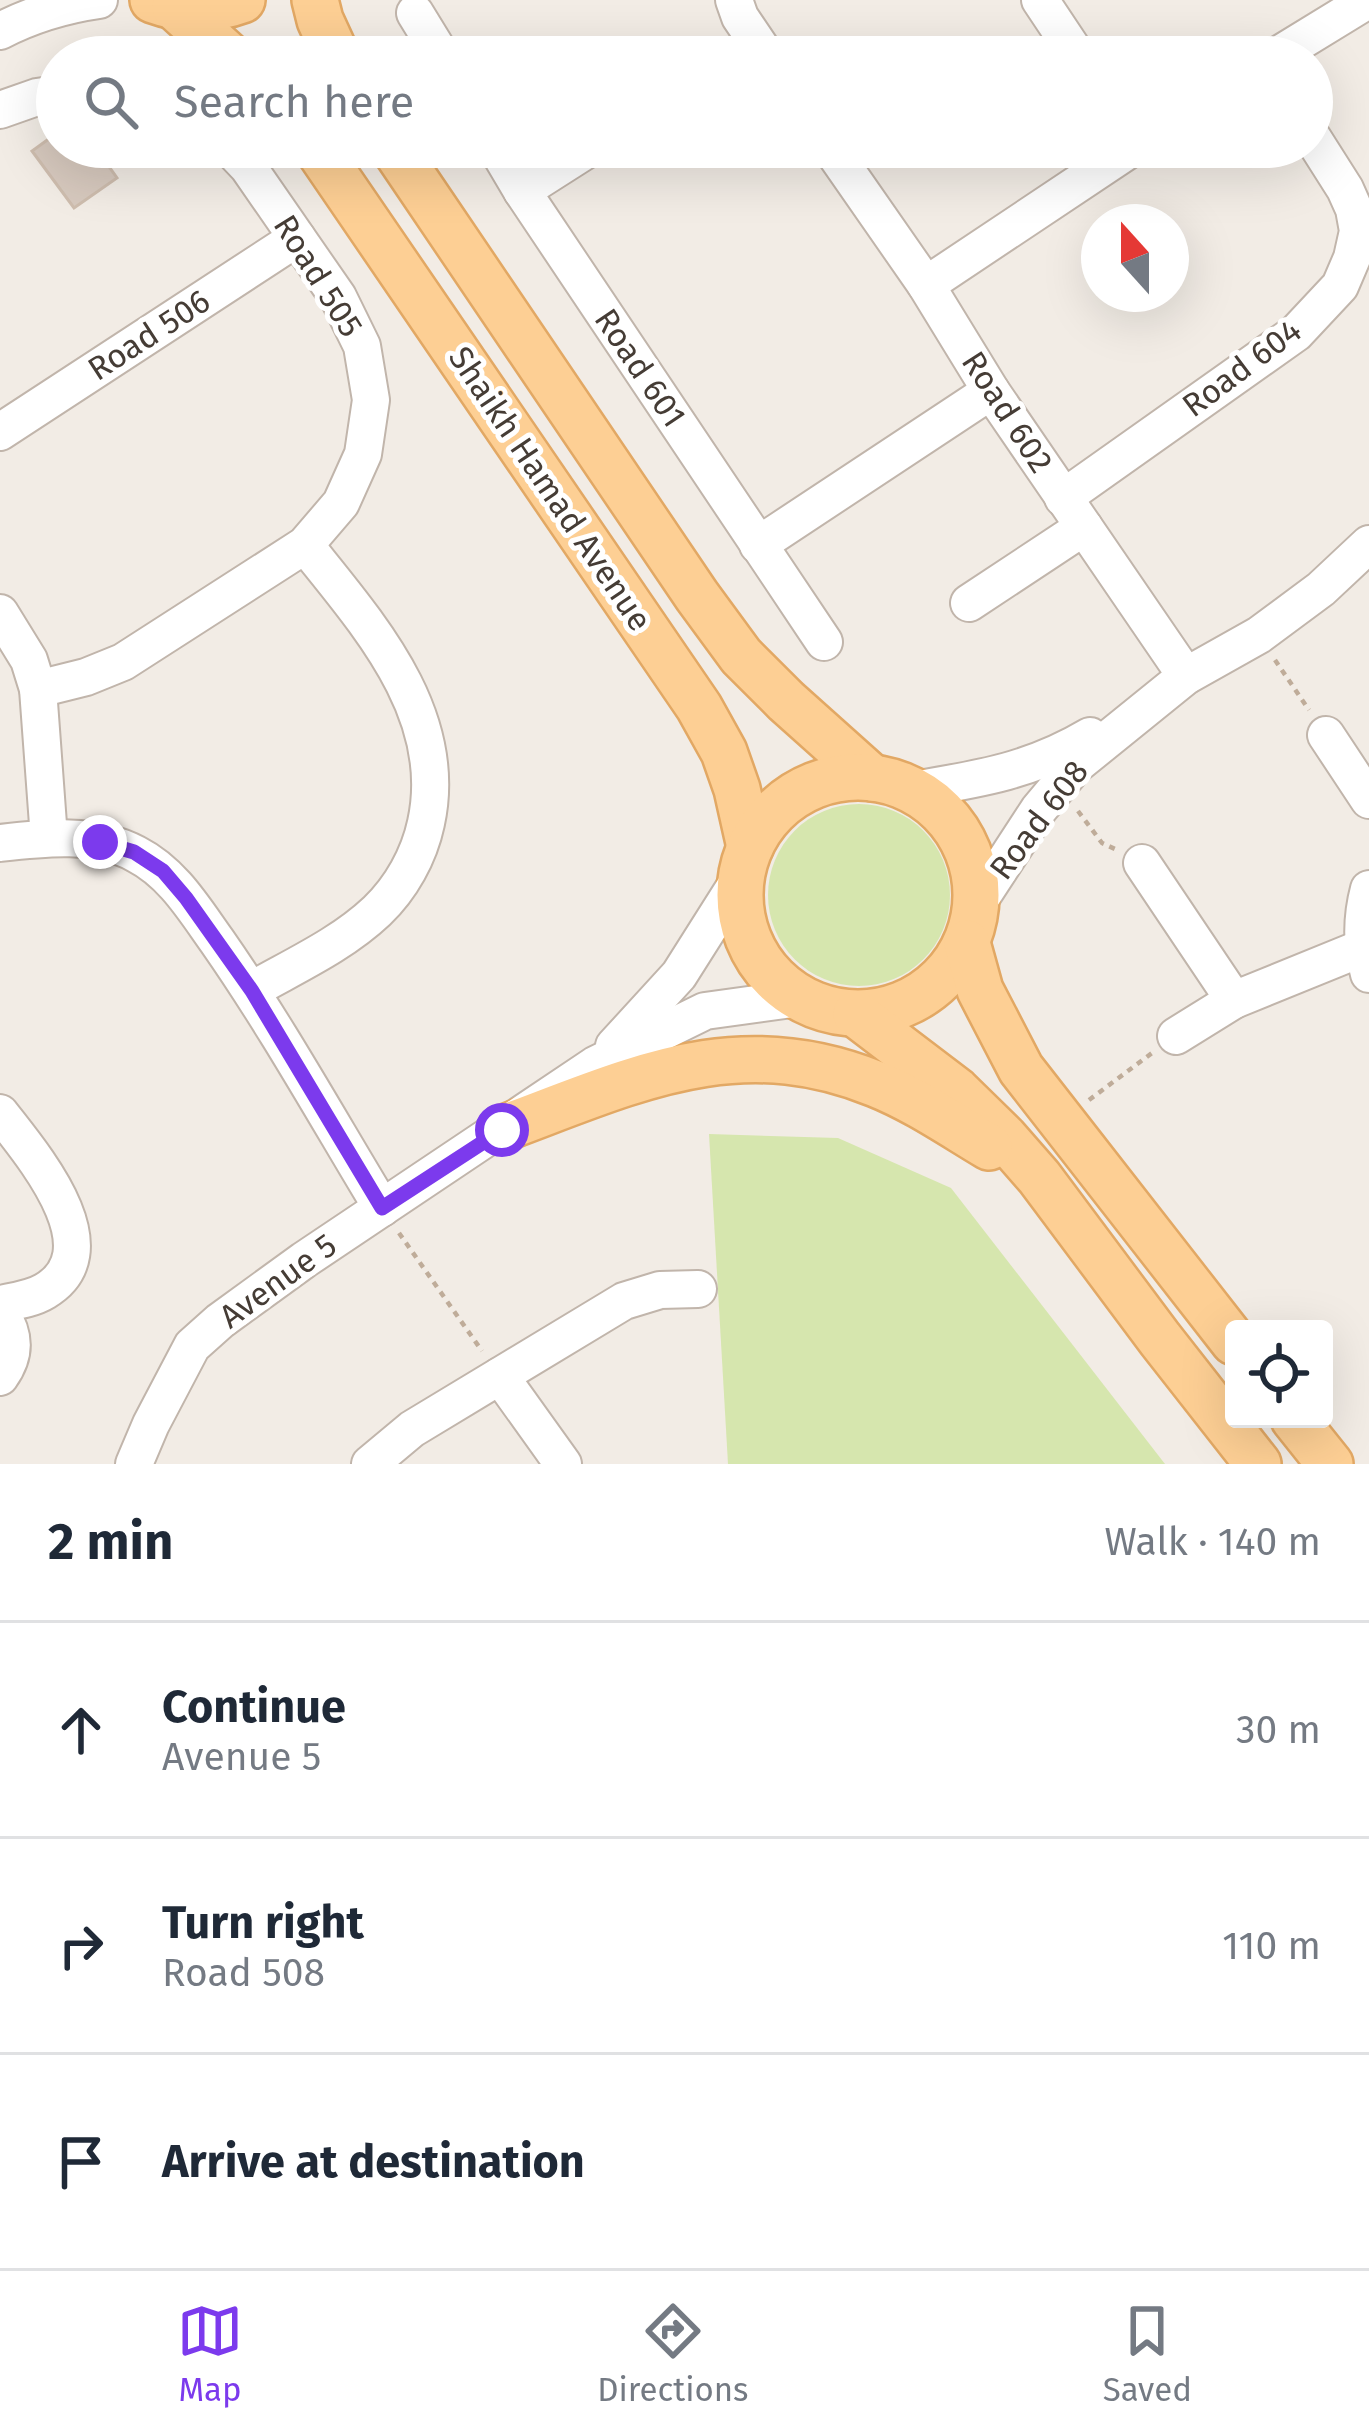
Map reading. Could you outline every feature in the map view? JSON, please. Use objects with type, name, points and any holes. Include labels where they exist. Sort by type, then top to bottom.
[{"type":"main road","points":[[164,3],[215,8],[242,0]]},
{"type":"main road","points":[[316,0],[327,36]]},
{"type":"main road","points":[[164,3],[204,36]]},
{"type":"main road","name":"Shaikh Hamad Avenue","points":[[330,168],[699,707],[724,752],[737,789],[745,862]]},
{"type":"main road","name":"Shaikh Hamad Avenue","points":[[407,168],[741,656],[786,701],[893,784]]},
{"type":"main road","points":[[972,923],[940,981],[922,994],[879,1012],[821,1008],[770,975],[748,940],[739,898],[745,862],[774,812],[830,781],[893,784],[944,814],[972,863],[972,923],[980,990],[1021,1069],[1225,1331]]},
{"type":"main road","points":[[856,1014],[957,1091],[1004,1137],[1258,1464]]},
{"type":"main road","points":[[502,1130],[683,1066],[716,1060],[782,1060],[845,1072],[904,1096],[1039,1177]]},
{"type":"main road","points":[[1301,1428],[1330,1464]]},
{"type":"street","points":[[0,31],[25,18],[99,0]]},
{"type":"street","points":[[734,0],[747,36]]},
{"type":"street","points":[[1040,0],[1064,36]]},
{"type":"street","points":[[1309,36],[1368,0]]},
{"type":"street","points":[[415,13],[429,36]]},
{"type":"street","points":[[0,110],[36,97]]},
{"type":"street","name":"Road 505","points":[[38,689],[123,662],[305,545],[341,503],[363,454],[370,400],[362,346],[338,297],[249,168]]},
{"type":"street","name":"Road 601","points":[[508,168],[824,642]]},
{"type":"street","points":[[522,191],[558,168]]},
{"type":"street","name":"Road 602","points":[[845,168],[1074,512],[1173,685]]},
{"type":"street","points":[[926,285],[1102,168]]},
{"type":"street","name":"Road 604","points":[[969,603],[1296,332],[1340,286],[1358,231],[1354,209],[1332,168]]},
{"type":"street","name":"Road 506","points":[[0,432],[298,238]]},
{"type":"street","points":[[758,545],[992,391]]},
{"type":"street","name":"Road 608","points":[[893,784],[1028,767],[1070,748],[1259,635],[1321,590],[1369,544]]},
{"type":"street","points":[[252,991],[350,934],[380,908],[404,877],[422,842],[431,798],[429,753],[416,710],[394,664],[305,545]]},
{"type":"street","points":[[0,613],[28,660],[38,689],[50,838]]},
{"type":"street","name":"Road 608","points":[[972,923],[1039,809],[1059,785],[1076,765],[1173,685]]},
{"type":"street","points":[[1326,735],[1369,800]]},
{"type":"street","points":[[0,843],[50,838],[100,842],[134,852],[163,871],[252,991],[382,1208]]},
{"type":"street","name":"Avenue 5","points":[[595,1065],[679,975],[745,862]]},
{"type":"street","points":[[1142,863],[1234,1000]]},
{"type":"street","points":[[1176,1036],[1234,1000],[1365,961],[1364,909],[1369,890]]},
{"type":"street","name":"Avenue 5","points":[[134,1464],[192,1346],[304,1260],[595,1065],[705,1011],[800,998]]},
{"type":"street","points":[[0,1113],[51,1180],[71,1240],[68,1265],[54,1284],[0,1308],[12,1343],[11,1357],[0,1377]]},
{"type":"street","points":[[370,1464],[412,1429],[624,1301],[661,1290],[698,1289]]},
{"type":"street","points":[[500,1376],[563,1464]]},
{"type":"path","points":[[1259,635],[1326,735]]},
{"type":"path","points":[[1059,785],[1102,843],[1142,863]]},
{"type":"path","points":[[1060,1121],[1176,1036]]},
{"type":"path","points":[[382,1208],[500,1376]]},
{"type":"green space","points":[[859,804],[894,811],[923,831],[943,860],[950,895],[943,930],[923,959],[894,979],[859,986],[824,979],[795,959],[775,930],[768,895],[775,860],[795,831],[824,811]]},
{"type":"green space","points":[[709,1134],[838,1138],[951,1188],[1165,1464],[728,1464]]},
{"type":"building","points":[[45,168],[110,168],[117,178],[74,208]]},
{"type":"route","points":[[100,842],[134,852],[163,871],[186,898],[252,991],[382,1208],[502,1130]]}]
